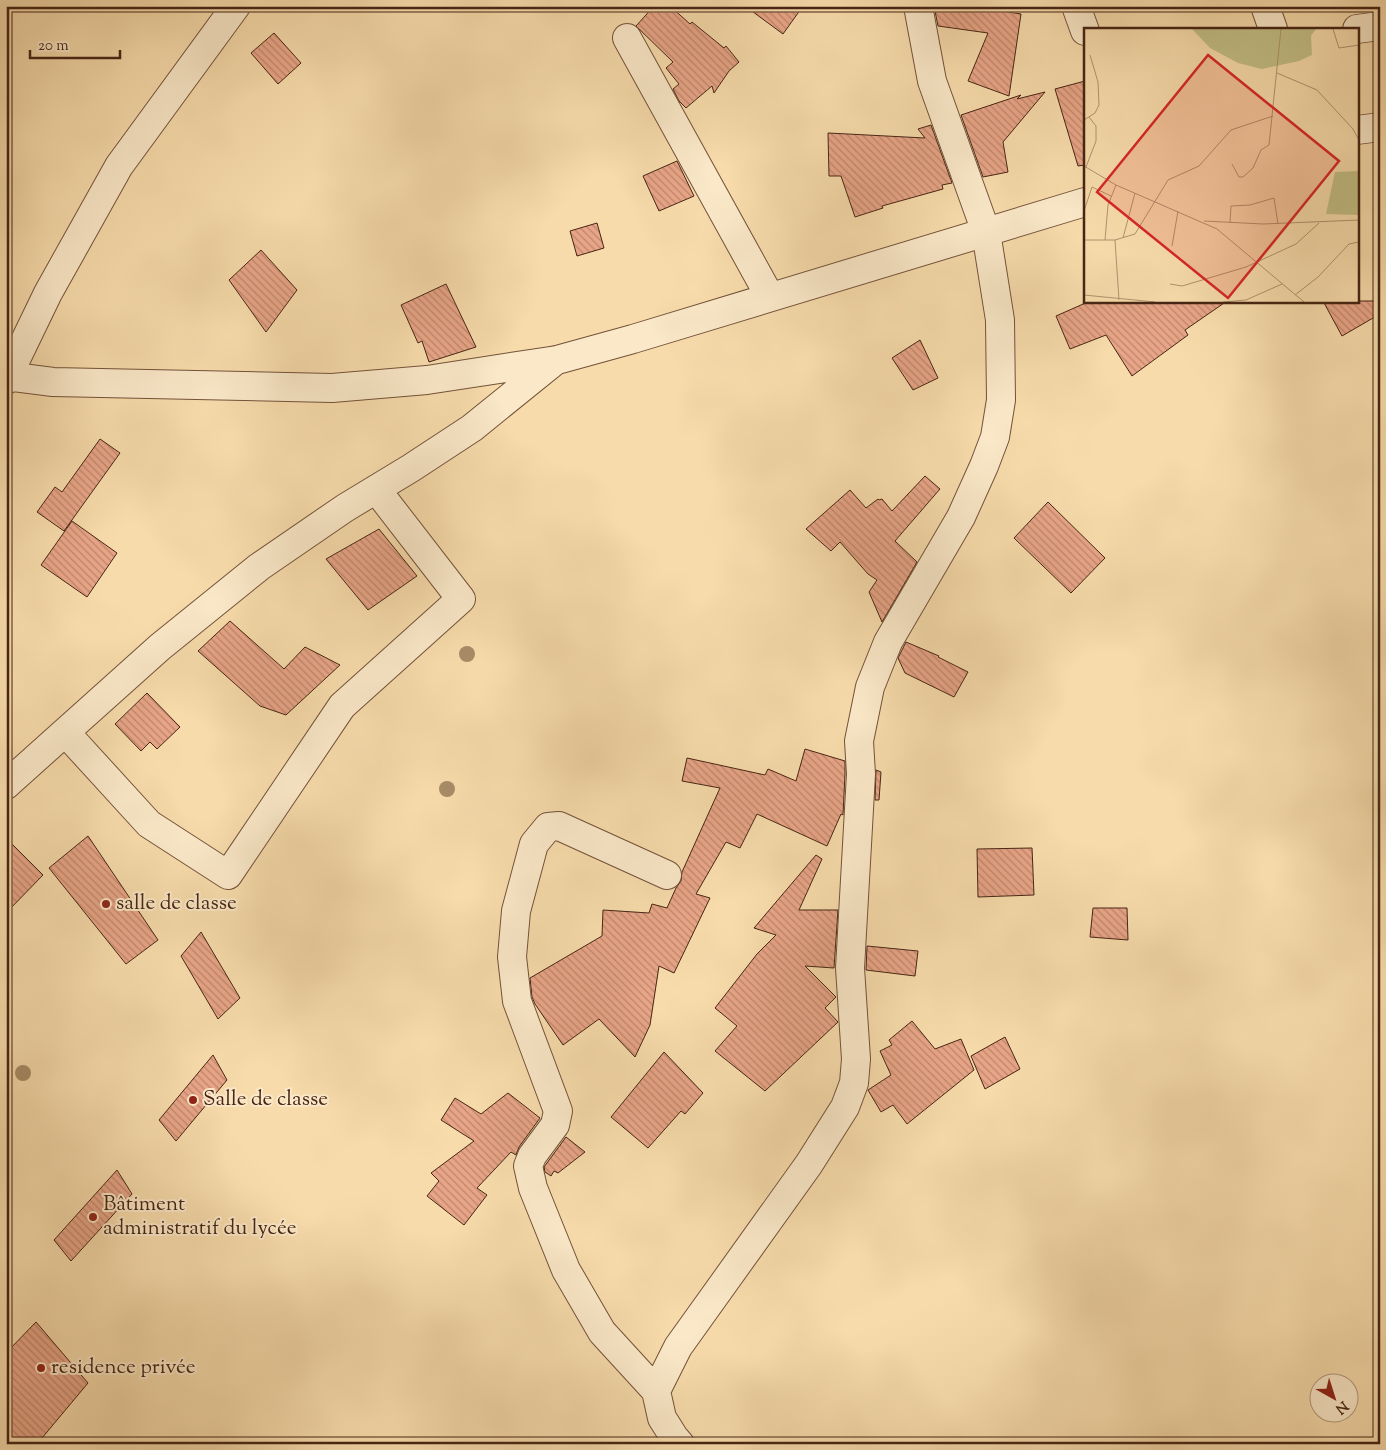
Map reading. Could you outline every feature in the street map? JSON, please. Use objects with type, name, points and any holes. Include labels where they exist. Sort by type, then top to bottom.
[{"type":"street","points":[[236,6],[119,166],[48,292],[7,377],[53,382],[332,388],[427,380],[557,360],[1084,202]]},
{"type":"street","points":[[656,1391],[678,1347],[809,1164],[845,1107],[854,1083],[856,1059],[850,968],[861,774],[859,741],[870,687],[888,642],[961,517],[995,437],[1001,400],[1000,320],[986,232],[932,81],[918,6]]},
{"type":"street","points":[[1076,6],[1084,28]]},
{"type":"street","points":[[1265,6],[1273,28]]},
{"type":"street","points":[[1358,29],[1380,26]]},
{"type":"street","points":[[627,38],[770,297]]},
{"type":"street","points":[[1358,130],[1380,127]]},
{"type":"street","points":[[6,785],[160,647],[259,567],[345,508],[472,428],[557,360]]},
{"type":"street","points":[[65,732],[149,824],[228,875],[342,706],[461,599],[376,489]]},
{"type":"street","points":[[667,875],[559,826],[548,827],[534,844],[516,911],[512,957],[517,1001],[558,1111],[556,1125],[532,1156],[528,1166],[532,1188],[566,1270],[602,1332],[656,1391],[662,1418],[680,1444]]},
{"type":"building","points":[[654,6],[670,6],[690,24],[692,22],[724,48],[726,46],[739,62],[729,71],[714,93],[712,86],[686,108],[679,101],[673,89],[679,84],[666,68],[673,62],[636,26]]},
{"type":"building","points":[[745,6],[803,6],[783,34]]},
{"type":"building","points":[[934,6],[970,6],[1021,14],[1009,96],[968,81],[988,33],[938,26]]},
{"type":"building","points":[[274,33],[301,63],[278,84],[251,53]]},
{"type":"building","points":[[1084,81],[1084,165],[1078,166],[1055,89]]},
{"type":"building","points":[[1045,92],[1003,142],[1008,172],[983,177],[961,115],[1021,95],[1017,99]]},
{"type":"building","points":[[931,125],[952,183],[942,185],[943,189],[882,206],[883,208],[855,217],[841,176],[829,176],[828,133],[925,138],[918,129]]},
{"type":"building","points":[[677,161],[694,196],[659,211],[643,176]]},
{"type":"building","points":[[597,223],[604,248],[577,256],[570,231]]},
{"type":"building","points":[[261,250],[297,290],[266,332],[229,280]]},
{"type":"building","points":[[446,284],[476,347],[429,362],[422,341],[418,343],[401,305]]},
{"type":"building","points":[[1380,301],[1380,314],[1342,336],[1324,302]]},
{"type":"building","points":[[1088,302],[1226,302],[1185,330],[1188,335],[1132,376],[1106,335],[1070,349],[1056,316]]},
{"type":"building","points":[[920,340],[938,378],[913,390],[892,358]]},
{"type":"building","points":[[100,439],[120,453],[64,531],[37,512],[55,487],[62,492]]},
{"type":"building","points":[[925,476],[940,489],[895,541],[917,562],[882,622],[869,592],[877,580],[868,574],[840,542],[831,551],[806,529],[850,490],[866,508],[878,499],[882,499],[892,511]]},
{"type":"building","points":[[1048,502],[1105,558],[1071,593],[1014,538]]},
{"type":"building","points":[[72,521],[117,553],[87,597],[41,565]]},
{"type":"building","points":[[379,529],[417,576],[368,610],[326,559]]},
{"type":"building","points":[[230,621],[284,669],[305,647],[340,665],[286,715],[260,706],[198,651]]},
{"type":"building","points":[[906,642],[939,656],[968,672],[954,697],[905,673],[898,658]]},
{"type":"building","points":[[147,693],[180,727],[157,749],[150,742],[141,751],[115,724]]},
{"type":"building","points":[[805,749],[845,761],[843,815],[841,814],[827,846],[757,814],[740,848],[726,842],[696,894],[710,898],[674,973],[659,966],[650,1025],[635,1057],[599,1019],[563,1045],[535,1004],[532,997],[530,978],[602,936],[603,910],[649,913],[652,904],[667,908],[681,881],[682,872],[720,788],[682,781],[687,758],[765,775],[768,769],[796,781]]},
{"type":"building","points":[[876,770],[881,772],[879,800],[875,800]]},
{"type":"building","name":"salle de classe","points":[[88,836],[158,940],[126,964],[49,868]]},
{"type":"building","points":[[6,838],[43,875],[6,913]]},
{"type":"building","points":[[1032,848],[1034,895],[978,897],[977,849]]},
{"type":"building","points":[[816,855],[822,859],[799,910],[838,910],[834,968],[805,966],[836,997],[825,1008],[838,1022],[765,1091],[715,1051],[737,1026],[715,1008],[757,954],[776,935],[754,928]]},
{"type":"building","points":[[1093,908],[1127,908],[1128,940],[1090,937]]},
{"type":"building","points":[[201,932],[240,998],[218,1019],[181,956]]},
{"type":"building","points":[[867,946],[918,951],[915,976],[866,970]]},
{"type":"building","points":[[912,1021],[935,1049],[961,1039],[974,1070],[907,1124],[893,1105],[881,1112],[868,1090],[891,1075],[880,1051],[892,1045],[889,1040]]},
{"type":"building","points":[[1005,1037],[1020,1069],[985,1089],[971,1056]]},
{"type":"building","points":[[664,1052],[703,1093],[685,1114],[681,1111],[648,1148],[611,1117]]},
{"type":"building","name":"Salle de classe","points":[[213,1055],[227,1080],[176,1141],[159,1120]]},
{"type":"building","points":[[508,1093],[540,1118],[519,1147],[516,1155],[511,1152],[477,1188],[487,1195],[464,1225],[427,1196],[439,1181],[431,1173],[474,1141],[441,1120],[455,1098],[481,1114]]},
{"type":"building","points":[[566,1137],[585,1152],[558,1173],[554,1171],[551,1176],[545,1172],[544,1167]]},
{"type":"building","name":"Bâtiment administratif du lycée","points":[[117,1170],[132,1194],[71,1261],[54,1240]]},
{"type":"building","name":"residence privée","points":[[36,1322],[88,1383],[37,1444],[14,1444],[6,1436],[6,1353]]},
{"type":"place","name":"salle de classe","points":[[106,904]]},
{"type":"place","name":"Salle de classe","points":[[193,1100]]},
{"type":"place","name":"Bâtiment administratif du lycée","points":[[93,1217]]},
{"type":"place","name":"residence privée","points":[[41,1368]]}]
